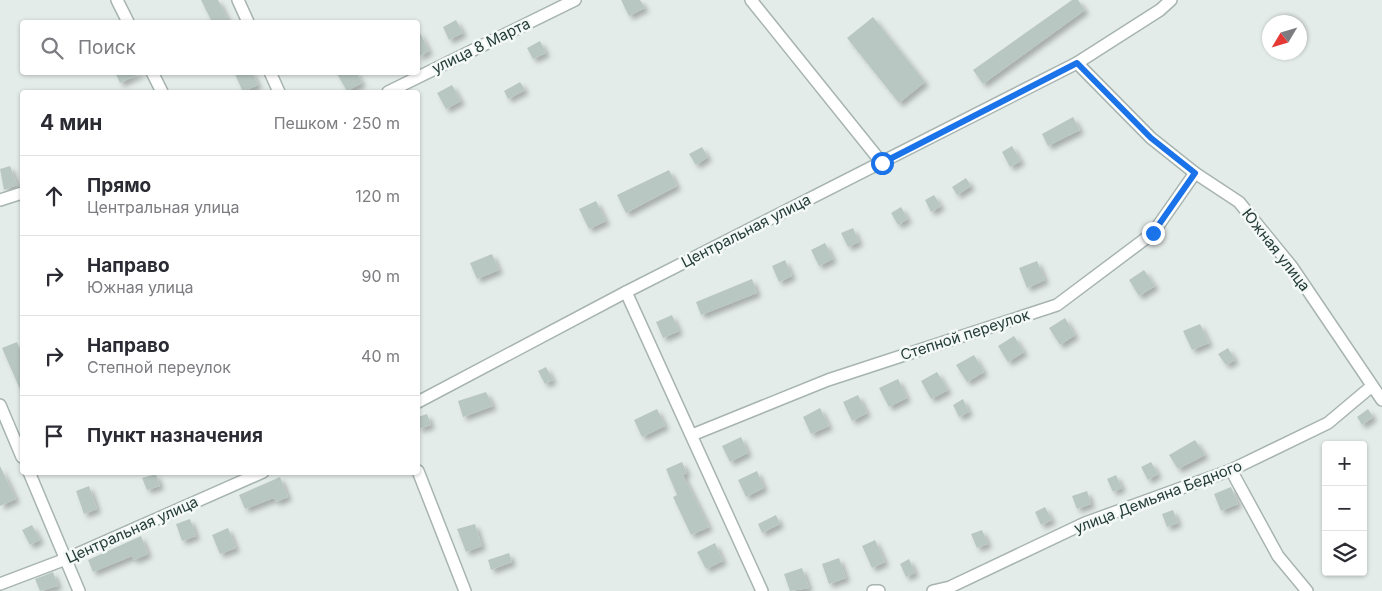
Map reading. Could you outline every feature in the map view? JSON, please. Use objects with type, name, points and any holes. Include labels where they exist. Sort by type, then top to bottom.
[{"type":"street","points":[[117,0],[127,20]]},
{"type":"street","points":[[238,0],[247,20]]},
{"type":"street","name":"улица 8 Марта","points":[[392,90],[575,0]]},
{"type":"street","points":[[751,0],[882,163]]},
{"type":"street","name":"Центральная улица","points":[[420,401],[626,292],[1077,63],[1160,10],[1171,0]]},
{"type":"street","name":"Южная улица","points":[[1077,63],[1151,138],[1195,173],[1239,202],[1292,267],[1382,400]]},
{"type":"street","points":[[154,75],[161,90]]},
{"type":"street","points":[[271,75],[278,90]]},
{"type":"street","name":"Степной переулок","points":[[692,436],[828,380],[1057,305],[1153,233],[1195,173]]},
{"type":"street","points":[[0,200],[20,194]]},
{"type":"street","points":[[626,292],[762,591]]},
{"type":"street","name":"улица Демьяна Бедного","points":[[933,591],[950,587],[1085,523],[1231,470],[1328,423],[1372,386]]},
{"type":"street","points":[[0,405],[20,453]]},
{"type":"street","points":[[1231,470],[1278,556],[1307,591]]},
{"type":"street","points":[[30,475],[79,591]]},
{"type":"street","name":"Центральная улица","points":[[0,584],[66,559],[256,475]]},
{"type":"street","points":[[420,475],[465,591]]},
{"type":"street","points":[[873,591],[879,591]]},
{"type":"building","points":[[201,0],[218,0],[228,20],[211,20]]},
{"type":"building","points":[[621,0],[640,0],[645,8],[629,16]]},
{"type":"building","points":[[1072,0],[1078,0],[1085,10],[983,84],[973,70]]},
{"type":"building","points":[[873,17],[925,82],[899,103],[847,38]]},
{"type":"building","points":[[456,20],[463,33],[449,40],[443,27]]},
{"type":"building","points":[[420,33],[429,51],[420,56]]},
{"type":"building","points":[[540,41],[546,53],[533,59],[527,48]]},
{"type":"building","points":[[116,75],[137,75],[120,83]]},
{"type":"building","points":[[235,75],[253,75],[258,85],[247,90],[242,90]]},
{"type":"building","points":[[338,75],[358,75],[362,83],[346,90]]},
{"type":"building","points":[[520,82],[525,90],[508,99],[504,91]]},
{"type":"building","points":[[452,85],[461,101],[446,109],[437,93]]},
{"type":"building","points":[[1073,117],[1080,130],[1048,146],[1042,134]]},
{"type":"building","points":[[1012,146],[1021,161],[1010,167],[1002,152]]},
{"type":"building","points":[[702,147],[708,157],[696,165],[689,154]]},
{"type":"building","points":[[10,166],[17,185],[4,190],[0,169]]},
{"type":"building","points":[[669,170],[677,186],[626,213],[617,195]]},
{"type":"building","points":[[966,178],[971,186],[957,195],[952,187]]},
{"type":"building","points":[[934,195],[941,206],[931,212],[925,200]]},
{"type":"building","points":[[596,201],[606,221],[589,229],[579,209]]},
{"type":"building","points":[[901,207],[908,219],[898,225],[891,213]]},
{"type":"building","points":[[853,228],[859,242],[848,247],[841,233]]},
{"type":"building","points":[[825,243],[833,259],[819,266],[811,250]]},
{"type":"building","points":[[492,254],[499,270],[477,279],[470,263]]},
{"type":"building","points":[[785,260],[792,276],[779,282],[772,266]]},
{"type":"building","points":[[1037,261],[1045,280],[1027,288],[1019,268]]},
{"type":"building","points":[[1144,270],[1155,286],[1139,296],[1129,280]]},
{"type":"building","points":[[752,279],[757,293],[701,315],[696,302]]},
{"type":"building","points":[[672,315],[679,331],[663,338],[656,322]]},
{"type":"building","points":[[1065,318],[1075,335],[1060,345],[1049,328]]},
{"type":"building","points":[[1200,324],[1209,343],[1192,350],[1183,331]]},
{"type":"building","points":[[1014,336],[1024,352],[1008,362],[998,346]]},
{"type":"building","points":[[17,342],[20,352],[20,389],[2,348]]},
{"type":"building","points":[[1228,348],[1235,360],[1226,365],[1218,354]]},
{"type":"building","points":[[974,355],[984,372],[967,382],[956,365]]},
{"type":"building","points":[[546,367],[553,380],[545,384],[538,371]]},
{"type":"building","points":[[937,372],[948,390],[931,399],[921,381]]},
{"type":"building","points":[[898,379],[907,398],[889,407],[879,388]]},
{"type":"building","points":[[486,392],[493,406],[463,417],[458,401]]},
{"type":"building","points":[[858,395],[867,413],[852,421],[843,402]]},
{"type":"building","points":[[963,399],[969,412],[959,417],[953,405]]},
{"type":"building","points":[[820,408],[829,426],[811,434],[803,417]]},
{"type":"building","points":[[657,409],[665,426],[642,437],[634,420]]},
{"type":"building","points":[[1368,409],[1373,417],[1362,425],[1357,417]]},
{"type":"building","points":[[427,414],[431,425],[420,428],[420,416]]},
{"type":"building","points":[[741,437],[748,453],[730,462],[722,446]]},
{"type":"building","points":[[1195,440],[1205,455],[1178,469],[1169,455]]},
{"type":"building","points":[[682,462],[687,473],[683,475],[709,527],[691,535],[673,497],[677,495],[666,469]]},
{"type":"building","points":[[1151,462],[1158,474],[1148,480],[1141,467]]},
{"type":"building","points":[[0,466],[16,499],[0,506]]},
{"type":"building","points":[[757,471],[764,488],[746,497],[738,480]]},
{"type":"building","points":[[156,475],[160,486],[147,490],[142,478]]},
{"type":"building","points":[[1116,475],[1122,488],[1113,492],[1107,479]]},
{"type":"building","points":[[280,477],[288,497],[276,502],[274,498],[245,509],[239,495]]},
{"type":"building","points":[[89,486],[97,509],[84,514],[76,491]]},
{"type":"building","points":[[1231,487],[1238,504],[1221,511],[1214,494]]},
{"type":"building","points":[[1087,491],[1091,504],[1077,509],[1072,496]]},
{"type":"building","points":[[1045,507],[1052,520],[1041,525],[1035,512]]},
{"type":"building","points":[[1173,510],[1178,523],[1167,527],[1162,514]]},
{"type":"building","points":[[776,515],[780,524],[762,533],[758,524]]},
{"type":"building","points":[[190,519],[196,536],[182,541],[176,524]]},
{"type":"building","points":[[475,524],[482,546],[466,552],[457,529]]},
{"type":"building","points":[[32,525],[40,540],[30,545],[22,530]]},
{"type":"building","points":[[228,528],[236,548],[220,554],[212,535]]},
{"type":"building","points":[[982,530],[988,544],[977,548],[971,534]]},
{"type":"building","points":[[141,536],[148,554],[134,560],[132,556],[93,572],[88,560]]},
{"type":"building","points":[[875,540],[885,562],[872,568],[862,546]]},
{"type":"building","points":[[715,543],[723,561],[706,569],[697,552]]},
{"type":"building","points":[[509,553],[512,562],[491,570],[488,560]]},
{"type":"building","points":[[839,558],[846,578],[829,584],[822,564]]},
{"type":"building","points":[[909,559],[915,573],[906,577],[900,564]]},
{"type":"building","points":[[802,568],[809,588],[790,591],[784,574]]},
{"type":"building","points":[[53,572],[58,586],[40,591],[35,579]]},
{"type":"route","points":[[882,163],[1077,63],[1151,138],[1195,173],[1153,233]]}]
